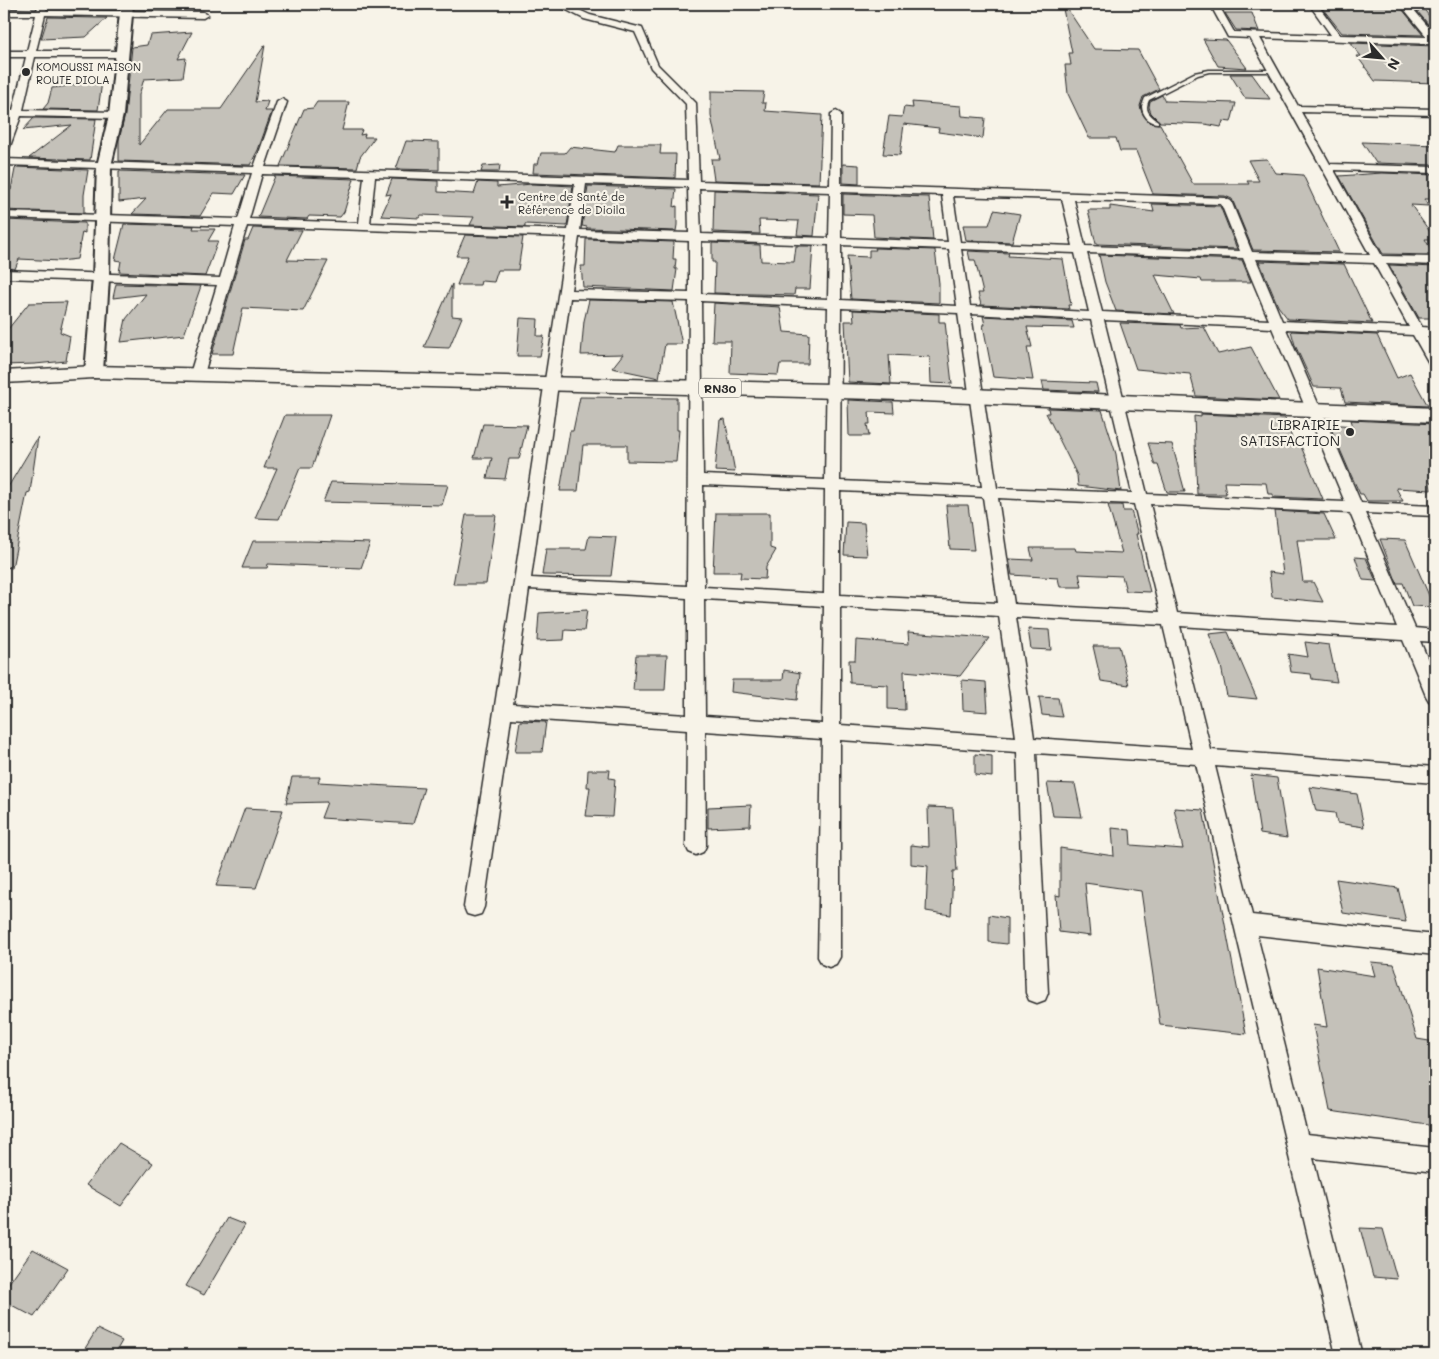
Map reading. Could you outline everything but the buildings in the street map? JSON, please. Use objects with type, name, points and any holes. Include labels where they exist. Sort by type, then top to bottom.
[{"type":"main road","name":"RN30","points":[[4,377],[94,372],[197,374],[834,391],[1435,415]]},
{"type":"street","points":[[559,4],[587,16],[639,30],[654,66],[691,104],[695,237],[696,846]]},
{"type":"street","points":[[1214,4],[1231,35],[1435,40]]},
{"type":"street","points":[[1314,4],[1337,37]]},
{"type":"street","points":[[1404,4],[1435,40]]},
{"type":"street","points":[[4,149],[17,113],[42,8]]},
{"type":"street","points":[[4,12],[42,8],[126,9],[203,15]]},
{"type":"street","points":[[94,372],[101,278],[104,166],[116,115],[126,9]]},
{"type":"street","points":[[1253,35],[1435,362]]},
{"type":"street","points":[[4,54],[123,54]]},
{"type":"street","points":[[197,374],[258,170],[282,102]]},
{"type":"street","points":[[1294,109],[1435,112]]},
{"type":"street","points":[[4,113],[116,115]]},
{"type":"street","points":[[829,957],[836,114]]},
{"type":"street","points":[[4,162],[1225,201],[1250,256],[1435,696]]},
{"type":"street","points":[[1327,167],[1434,173]]},
{"type":"street","points":[[364,227],[370,174]]},
{"type":"street","points":[[474,907],[575,234],[581,180]]},
{"type":"street","points":[[947,191],[1026,745],[1037,993]]},
{"type":"street","points":[[1067,195],[1348,1355]]},
{"type":"street","points":[[4,215],[1435,261]]},
{"type":"street","points":[[4,274],[226,282]]},
{"type":"street","points":[[566,294],[695,297],[1435,332]]},
{"type":"street","points":[[695,480],[1435,512]]},
{"type":"street","points":[[523,583],[1170,619],[1435,636]]},
{"type":"street","points":[[504,710],[1204,757],[1435,775]]},
{"type":"street","points":[[1244,924],[1435,945]]},
{"type":"street","points":[[1298,1145],[1435,1160]]},
{"type":"lane","points":[[1156,122],[1147,117],[1144,110],[1143,105],[1147,98],[1196,74],[1216,70],[1273,71]]},
{"type":"place","name":"KOMOUSSI MAISON ROUTE DIOLA","points":[[26,72]]},
{"type":"place","name":"Centre de Santé de Référence de Dioila","points":[[507,202]]},
{"type":"place","name":"LIBRAIRIE SATISFACTION","points":[[1350,432]]}]
